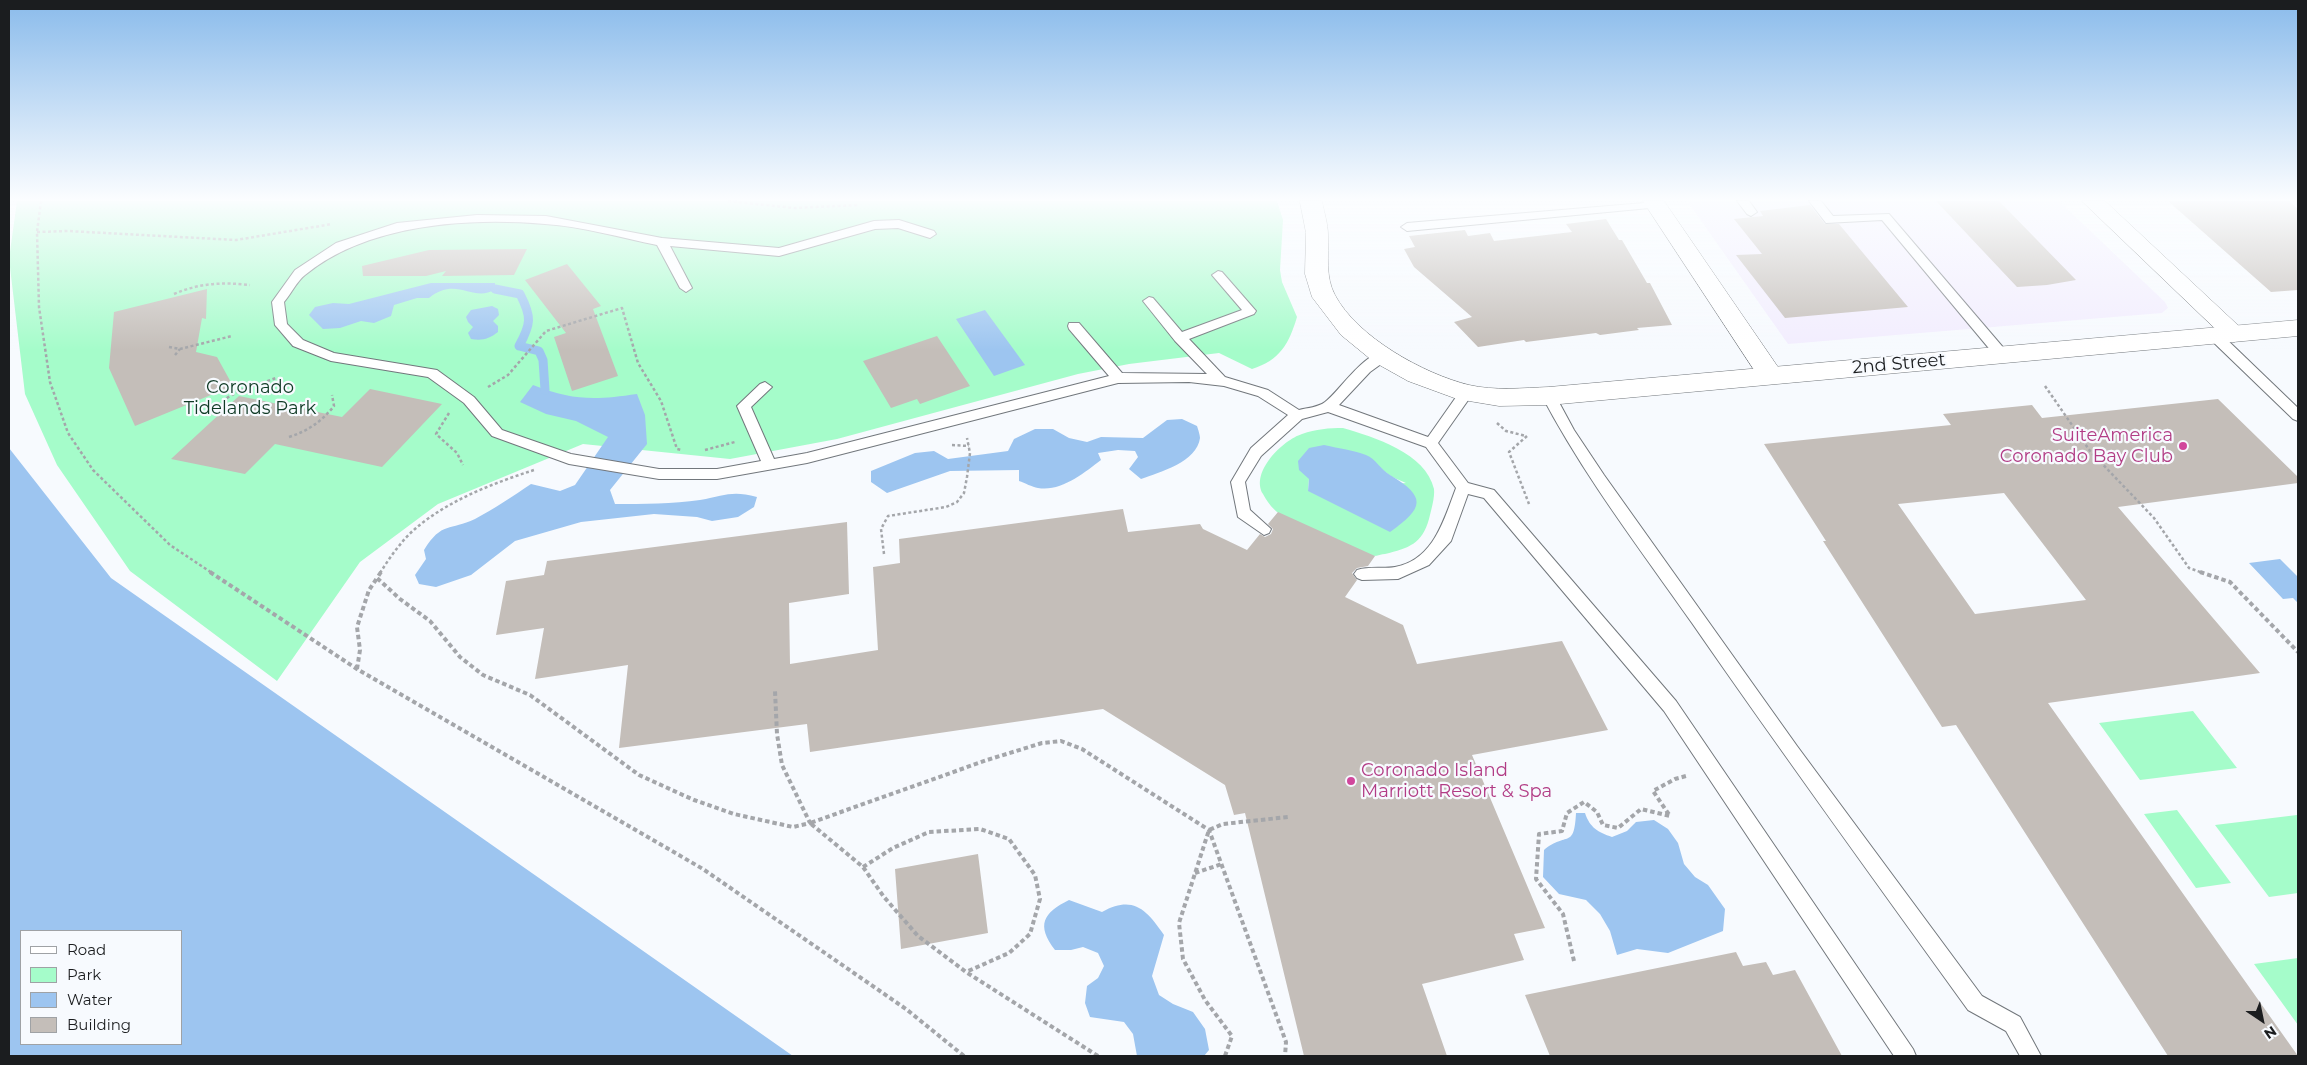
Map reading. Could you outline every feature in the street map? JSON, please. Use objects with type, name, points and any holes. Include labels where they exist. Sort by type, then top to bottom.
[{"type":"main road","name":"2nd Street","points":[[1317,251],[1316,274],[1324,297],[1349,330],[1383,356],[1417,375],[1466,392],[1496,406],[1549,396],[2298,328]]},
{"type":"main road","points":[[1686,251],[1771,376]]},
{"type":"main road","points":[[2141,251],[2225,335]]},
{"type":"lane","points":[[333,251],[299,273],[278,302],[281,325],[298,343],[331,357],[432,374],[469,400],[497,433],[569,459],[659,474],[717,474],[807,458],[1118,378],[1168,377],[1220,380],[1259,391],[1297,415]]},
{"type":"lane","points":[[667,251],[686,288]]},
{"type":"lane","points":[[764,251],[784,251]]},
{"type":"lane","points":[[1913,251],[2002,355]]},
{"type":"lane","points":[[1180,338],[1250,311],[1218,275]]},
{"type":"lane","points":[[1149,301],[1180,338],[1220,380]]},
{"type":"lane","points":[[1074,326],[1118,378]]},
{"type":"lane","points":[[2225,335],[2298,416]]},
{"type":"lane","points":[[1264,529],[1242,513],[1238,482],[1256,452],[1297,415],[1329,407],[1365,369],[1383,356]]},
{"type":"lane","points":[[765,387],[744,406],[770,465]]},
{"type":"lane","points":[[1431,443],[1466,392]]},
{"type":"lane","points":[[1549,396],[1568,432],[1599,479],[1832,808],[1975,1003],[2013,1024],[2032,1056]]},
{"type":"lane","points":[[1329,407],[1431,443],[1463,487],[1489,494],[1670,706],[1906,1056]]},
{"type":"lane","points":[[1362,574],[1398,573],[1424,561],[1443,541],[1463,487]]},
{"type":"path","points":[[37,251],[39,307],[50,382],[68,433],[93,470],[170,545],[358,670],[703,869],[906,1009],[964,1056]]},
{"type":"path","points":[[174,294],[192,286],[226,282],[250,285]]},
{"type":"path","points":[[486,388],[508,376],[546,331],[622,308],[638,362],[661,401],[677,449],[684,450]]},
{"type":"path","points":[[175,355],[180,350],[232,336]]},
{"type":"path","points":[[170,347],[180,350]]},
{"type":"path","points":[[213,415],[217,405],[236,393],[276,378]]},
{"type":"path","points":[[2045,386],[2090,452],[2154,518],[2189,568],[2230,582],[2298,652]]},
{"type":"path","points":[[289,437],[300,434],[323,421],[334,406],[332,395]]},
{"type":"path","points":[[202,404],[217,405]]},
{"type":"path","points":[[1496,406],[1500,428],[1511,434],[1527,436]]},
{"type":"path","points":[[454,410],[448,413],[436,434],[457,453],[463,465]]},
{"type":"path","points":[[884,554],[881,529],[888,516],[946,507],[957,502],[964,493],[970,453],[965,430]]},
{"type":"path","points":[[698,452],[757,436]]},
{"type":"path","points":[[358,670],[360,650],[357,627],[369,590],[396,550],[417,526],[452,505],[521,474],[569,459]]},
{"type":"path","points":[[377,578],[400,599],[430,621],[460,657],[483,675],[530,695],[640,775],[694,800],[734,814],[793,827],[810,823],[987,760],[1042,743],[1061,741],[1082,749],[1209,830],[1286,1042],[1285,1056]]},
{"type":"path","points":[[775,691],[777,742],[786,775],[805,807],[810,823],[863,866],[884,897],[918,936],[966,972],[1098,1056]]},
{"type":"path","points":[[1574,961],[1563,914],[1536,879],[1539,834],[1562,831],[1567,813],[1584,802],[1596,812],[1603,825],[1618,828],[1641,809],[1670,816],[1653,791],[1675,779],[1691,775]]},
{"type":"path","points":[[1225,1056],[1232,1036],[1205,1000],[1183,959],[1179,923],[1209,830],[1223,824],[1288,817]]},
{"type":"path","points":[[863,866],[893,848],[929,832],[980,829],[1009,838],[1035,875],[1040,899],[1030,934],[1009,953],[966,972]]},
{"type":"path","points":[[1194,873],[1222,864]]},
{"type":"shaded area","points":[[1722,251],[2111,251],[2165,302],[2168,308],[2162,313],[1788,344]]},
{"type":"green space","name":"Coronado Tidelands Park","points":[[10,251],[1281,251],[1280,270],[1282,282],[1297,317],[1291,335],[1282,350],[1270,361],[1252,369],[1219,353],[1129,364],[1078,374],[837,439],[730,459],[583,444],[438,504],[360,562],[277,681],[130,571],[57,465],[25,394],[9,259]]},
{"type":"green space","points":[[1343,428],[1369,436],[1397,448],[1410,456],[1429,476],[1434,489],[1434,496],[1429,519],[1423,534],[1408,547],[1374,556],[1283,515],[1271,506],[1263,494],[1260,485],[1265,467],[1270,458],[1286,443],[1294,437],[1317,430]],"holes":[[[1354,453],[1370,459],[1390,475],[1406,483],[1308,491],[1309,479]]]},
{"type":"green space","points":[[2193,711],[2237,768],[2140,780],[2099,723]]},
{"type":"green space","points":[[2177,810],[2231,883],[2196,888],[2144,814]]},
{"type":"green space","points":[[2297,815],[2298,893],[2269,897],[2215,825]]},
{"type":"green space","points":[[2298,958],[2298,1025],[2254,964]]},
{"type":"water","points":[[431,283],[495,283],[495,289],[480,294],[448,289],[429,298],[417,298],[394,305],[391,316],[374,323],[361,321],[340,328],[323,329],[309,315],[315,307],[333,303],[349,304]]},
{"type":"water","points":[[492,306],[498,309],[499,315],[493,321],[498,326],[498,332],[485,339],[471,339],[468,333],[473,327],[466,317],[471,310]]},
{"type":"water","points":[[985,310],[1025,365],[994,376],[956,319]]},
{"type":"water","points":[[533,385],[560,394],[585,398],[637,394],[645,415],[647,444],[610,490],[615,504],[679,502],[728,494],[741,494],[757,497],[754,507],[738,517],[712,521],[697,517],[654,514],[581,522],[515,541],[471,575],[436,587],[419,584],[415,575],[426,559],[424,550],[430,541],[441,531],[475,519],[531,484],[560,491],[575,485],[608,437],[576,421],[546,414],[520,402]]},
{"type":"water","points":[[1182,419],[1197,426],[1200,438],[1192,454],[1176,465],[1141,479],[1129,469],[1138,457],[1135,451],[1118,450],[1098,453],[1101,460],[1072,480],[1055,487],[1036,487],[1019,481],[1019,470],[950,471],[887,493],[871,482],[871,471],[915,453],[934,451],[948,459],[1008,451],[1014,439],[1035,429],[1053,429],[1069,438],[1087,442],[1101,437],[1143,438],[1167,420]]},
{"type":"water","points":[[1324,445],[1350,450],[1373,459],[1415,496],[1417,503],[1410,516],[1390,532],[1308,491],[1309,479],[1299,470],[1298,461],[1309,448]]},
{"type":"water","points":[[9,448],[111,578],[793,1056],[9,1056]]},
{"type":"water","points":[[2280,559],[2298,577],[2298,603],[2293,598],[2283,599],[2249,563]]},
{"type":"water","points":[[1576,813],[1585,813],[1595,829],[1612,837],[1627,831],[1636,822],[1654,820],[1668,829],[1678,843],[1684,864],[1695,877],[1708,885],[1725,909],[1723,931],[1668,953],[1637,949],[1617,955],[1610,931],[1600,914],[1586,900],[1559,894],[1543,877],[1544,850],[1552,844],[1571,836]]},
{"type":"water","points":[[1069,900],[1102,912],[1113,907],[1130,905],[1138,907],[1151,918],[1164,935],[1152,976],[1159,995],[1173,1004],[1193,1012],[1205,1029],[1209,1050],[1204,1056],[1137,1056],[1133,1034],[1124,1022],[1090,1017],[1085,1003],[1087,986],[1098,978],[1104,966],[1098,953],[1083,947],[1071,950],[1055,950],[1049,941],[1044,927],[1048,915]]},
{"type":"building","points":[[426,251],[526,251],[514,275],[442,276],[446,271],[426,276],[363,276],[362,266]]},
{"type":"building","points":[[1405,251],[1628,251],[1647,283],[1650,283],[1672,325],[1637,328],[1639,330],[1600,335],[1596,333],[1526,342],[1524,340],[1478,347],[1454,322],[1472,317],[1414,267]]},
{"type":"building","points":[[1759,251],[1861,251],[1908,307],[1785,318],[1736,255],[1762,254]]},
{"type":"building","points":[[1983,251],[2047,251],[2076,280],[2047,285],[2017,287]]},
{"type":"building","points":[[2224,251],[2298,251],[2298,290],[2271,292]]},
{"type":"building","points":[[567,264],[601,306],[593,309],[618,376],[572,391],[554,337],[566,333],[525,280]]},
{"type":"building","points":[[207,289],[206,319],[202,318],[196,352],[217,357],[233,386],[135,426],[109,368],[114,312]]},
{"type":"building","points":[[937,336],[970,386],[920,404],[917,399],[891,408],[863,361]]},
{"type":"building","points":[[370,389],[442,404],[382,467],[275,444],[245,474],[171,459],[239,396],[342,417]]},
{"type":"building","points":[[2218,399],[2298,477],[2298,483],[2118,507],[2260,673],[2048,703],[2298,1056],[2168,1056],[1956,725],[1942,727],[1823,541],[1826,541],[1764,444],[1951,425],[1943,414],[2032,405],[2042,418]],"holes":[[[2004,493],[2086,600],[1975,614],[1898,504]]]},
{"type":"building","name":"Coronado Island Marriott Resort & Spa","points":[[1123,509],[1128,532],[1200,524],[1203,529],[1247,550],[1260,534],[1265,537],[1271,534],[1273,529],[1268,524],[1278,512],[1375,556],[1368,566],[1357,568],[1352,573],[1357,580],[1345,597],[1403,625],[1417,664],[1562,641],[1608,730],[1472,755],[1545,928],[1514,934],[1524,960],[1422,984],[1447,1056],[1304,1056],[1245,813],[1234,815],[1225,785],[1103,709],[810,752],[807,724],[619,748],[628,665],[535,679],[544,628],[496,635],[506,581],[544,575],[547,561],[847,522],[849,594],[789,603],[790,664],[878,650],[873,567],[900,563],[899,539]]},
{"type":"building","points":[[978,854],[988,933],[901,949],[895,869]]},
{"type":"building","points":[[1736,952],[1743,966],[1766,962],[1773,975],[1795,970],[1842,1056],[1550,1056],[1525,995]]},
{"type":"waterway","points":[[495,289],[520,294],[527,309],[528,326],[519,346],[539,351],[543,360],[545,390]]},
{"type":"place","name":"SuiteAmerica Coronado Bay Club","points":[[2183,446]]},
{"type":"place","name":"Coronado Island Marriott Resort & Spa","points":[[1351,781]]}]
